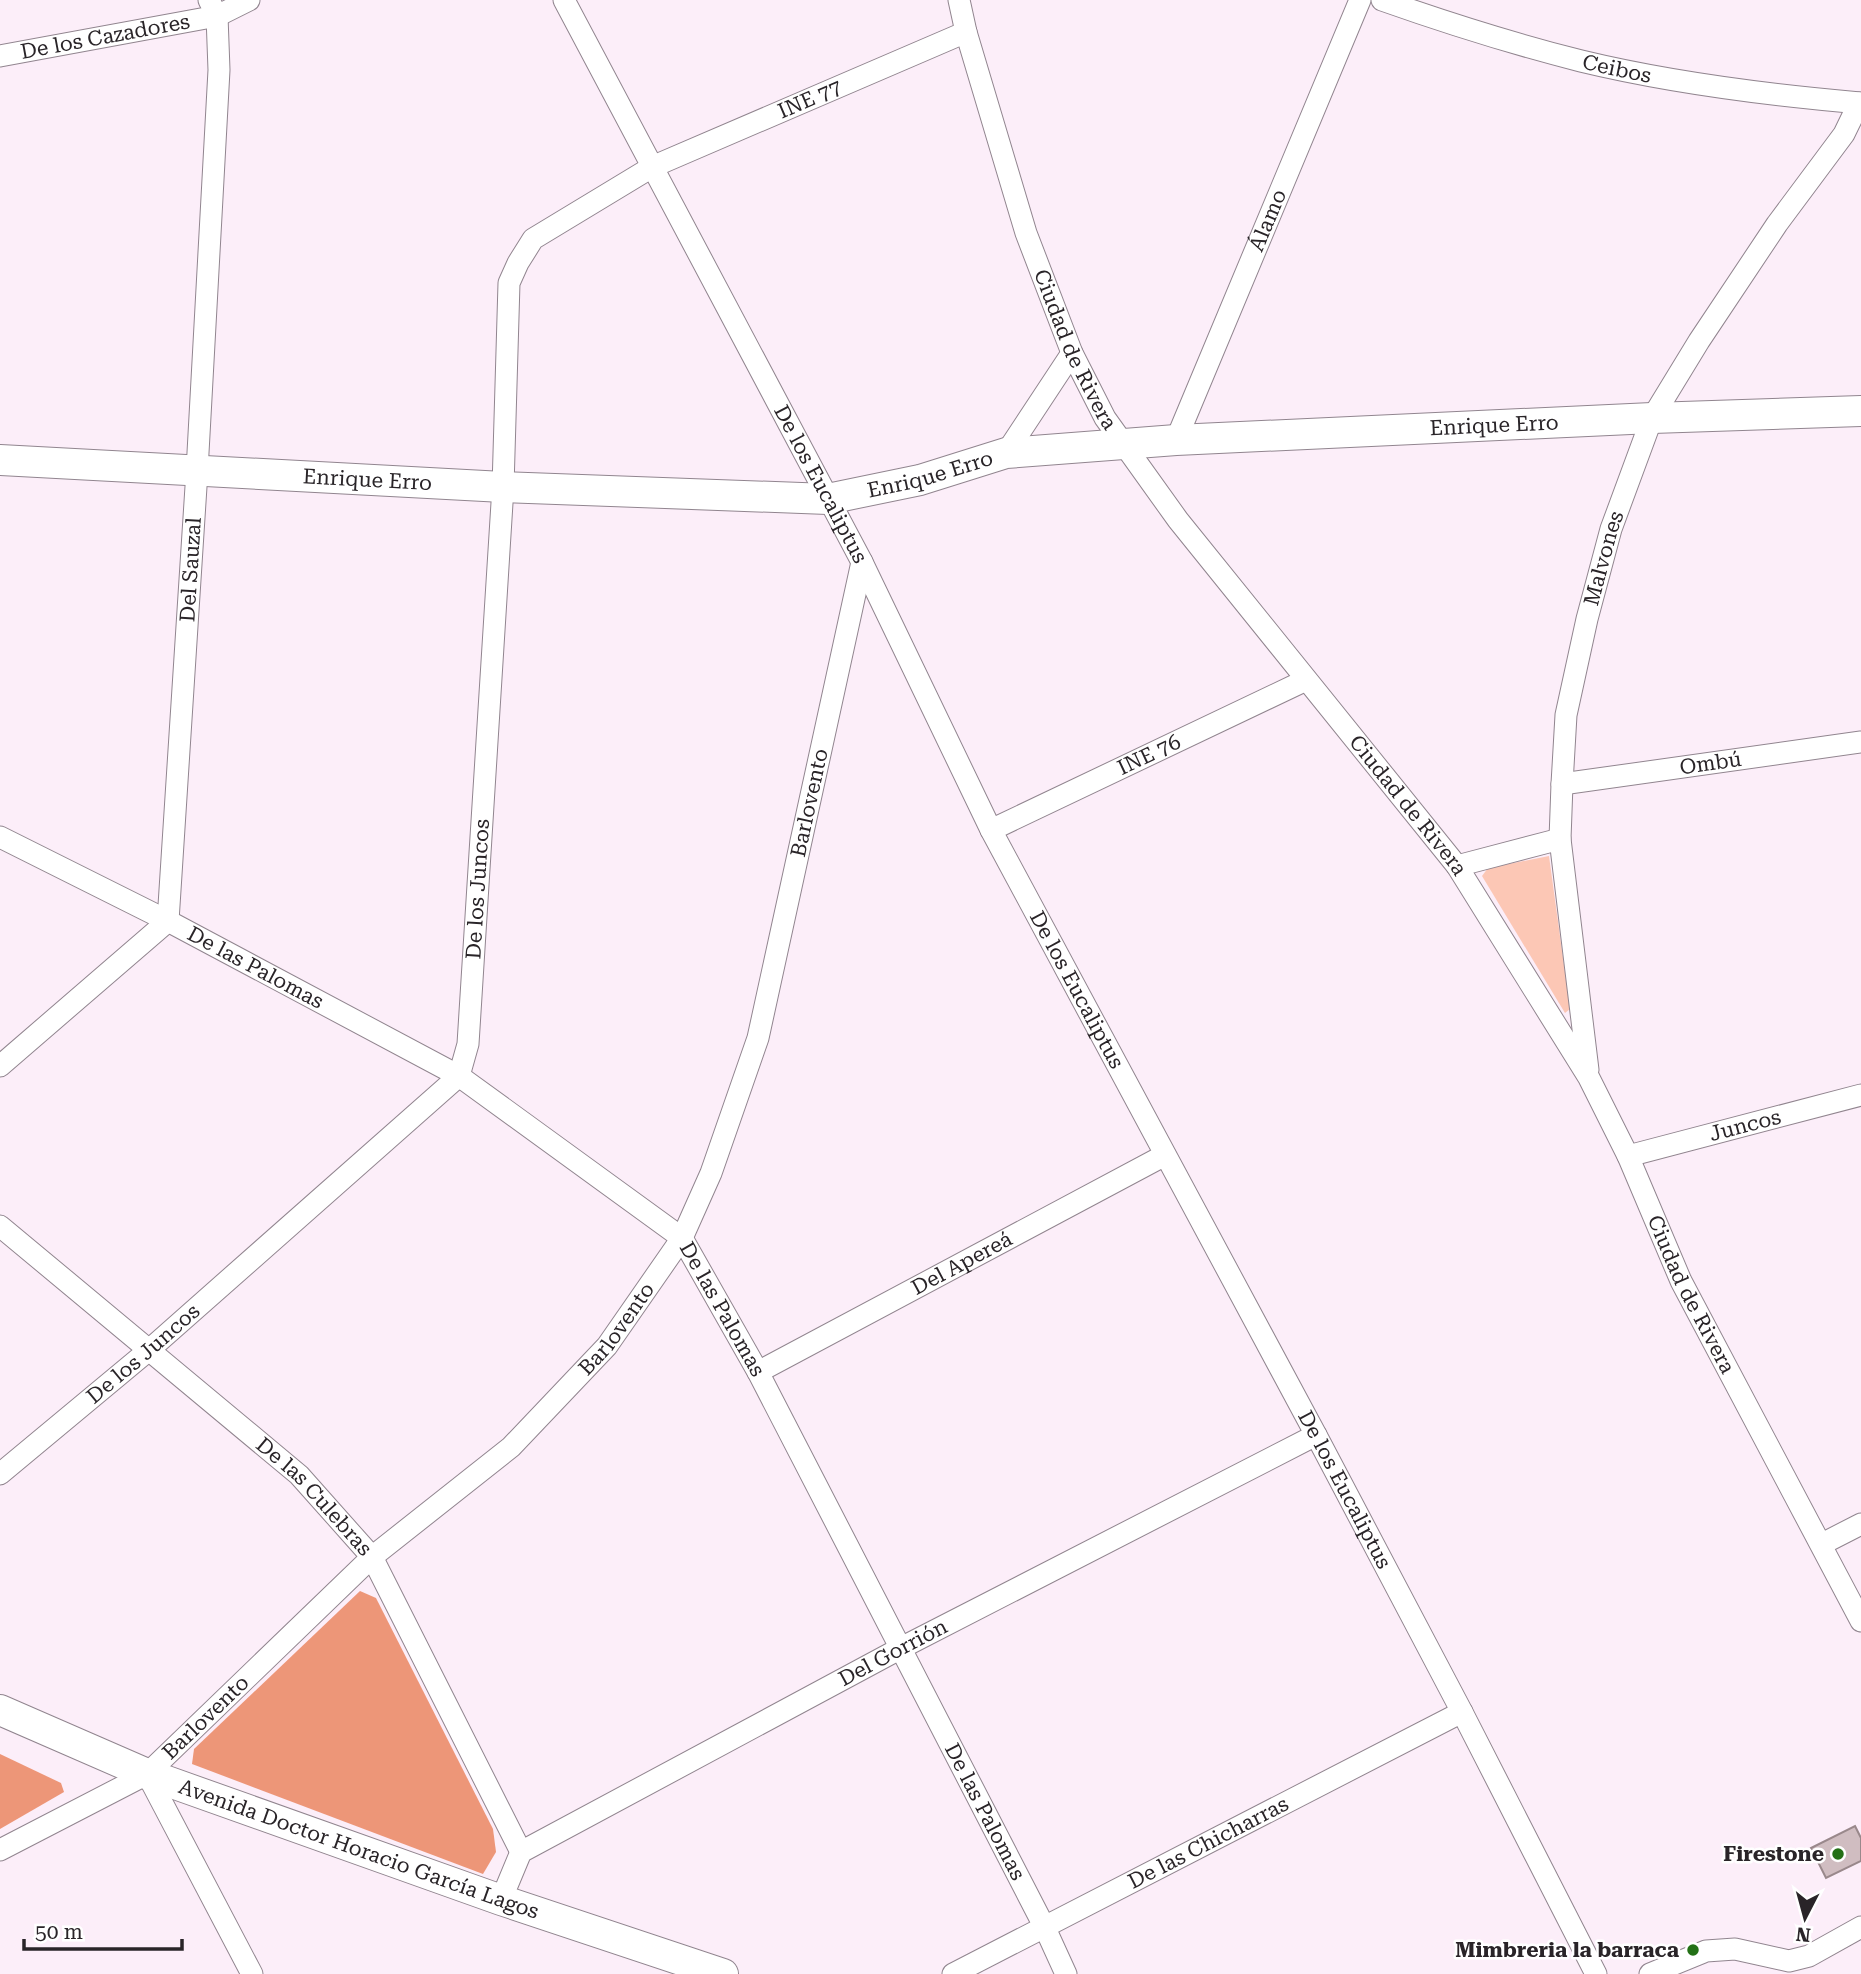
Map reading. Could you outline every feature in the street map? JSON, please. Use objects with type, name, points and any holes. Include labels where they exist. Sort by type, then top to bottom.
[{"type":"street","name":"De los Cazadores","points":[[0,56],[249,0]]},
{"type":"street","name":"De los Eucaliptus","points":[[564,0],[862,562],[991,830],[1317,1435],[1597,1974]]},
{"type":"street","name":"Ciudad de Rivera","points":[[959,0],[966,32],[1026,233],[1072,353],[1105,418],[1178,520],[1457,866],[1589,1078],[1628,1156],[1681,1281],[1861,1621]]},
{"type":"street","name":"Álamo","points":[[1176,440],[1360,0]]},
{"type":"street","name":"Ceibos","points":[[1382,0],[1456,26],[1582,61],[1705,85],[1860,103]]},
{"type":"street","name":"Del Sauzal","points":[[168,921],[219,69],[213,8]]},
{"type":"street","name":"INE 77","points":[[652,167],[966,32]]},
{"type":"street","name":"Malvones","points":[[1589,1078],[1560,839],[1562,784],[1566,715],[1587,619],[1611,529],[1652,418],[1699,341],[1770,235],[1844,134],[1860,103]]},
{"type":"street","name":"De los Juncos","points":[[0,1474],[149,1350],[459,1076],[468,1044],[503,487],[509,282],[533,239],[652,167]]},
{"type":"street","points":[[1006,453],[1072,353]]},
{"type":"street","name":"Enrique Erro","points":[[0,460],[503,487],[828,499],[920,480],[1006,453],[1176,440],[1861,411]]},
{"type":"street","name":"Barlovento","points":[[0,1850],[147,1774],[372,1557],[511,1447],[607,1346],[682,1238],[711,1173],[758,1038],[862,562]]},
{"type":"street","name":"INE 76","points":[[991,830],[1306,680]]},
{"type":"street","name":"Ombú","points":[[1562,784],[1861,741]]},
{"type":"street","name":"De las Palomas","points":[[0,838],[168,921],[459,1076],[682,1238],[758,1372],[1045,1928],[1066,1974]]},
{"type":"street","points":[[1457,866],[1560,839]]},
{"type":"street","points":[[0,1066],[168,921]]},
{"type":"street","name":"Juncos","points":[[1628,1156],[1861,1095]]},
{"type":"street","name":"Del Apereá","points":[[758,1372],[1166,1155]]},
{"type":"street","name":"De las Culebras","points":[[0,1226],[299,1475],[372,1557],[521,1852]]},
{"type":"street","name":"Del Gorrión","points":[[521,1852],[901,1648],[1317,1435]]},
{"type":"street","points":[[1822,1544],[1861,1524]]},
{"type":"street","name":"Avenida Doctor Horacio García Lagos","points":[[0,1710],[147,1774],[501,1900],[723,1974]]},
{"type":"street","name":"De las Chicharras","points":[[953,1974],[1462,1712]]},
{"type":"street","points":[[147,1774],[252,1974]]},
{"type":"street","points":[[501,1900],[521,1852]]},
{"type":"street","points":[[1650,1974],[1706,1951],[1735,1949],[1789,1961],[1809,1956],[1861,1927]]},
{"type":"shaded area","points":[[1549,856],[1570,1009],[1565,1013],[1482,876],[1488,868]]},
{"type":"shaded area","points":[[360,1591],[376,1598],[493,1829],[496,1852],[483,1874],[192,1764],[194,1749]]},
{"type":"shaded area","points":[[0,1754],[61,1783],[64,1792],[0,1829]]},
{"type":"building","name":"Firestone","points":[[1855,1826],[1861,1838],[1861,1861],[1826,1878],[1811,1848]]},
{"type":"place","name":"Firestone","points":[[1838,1854]]},
{"type":"place","name":"Mimbreria la barraca","points":[[1693,1950]]}]
